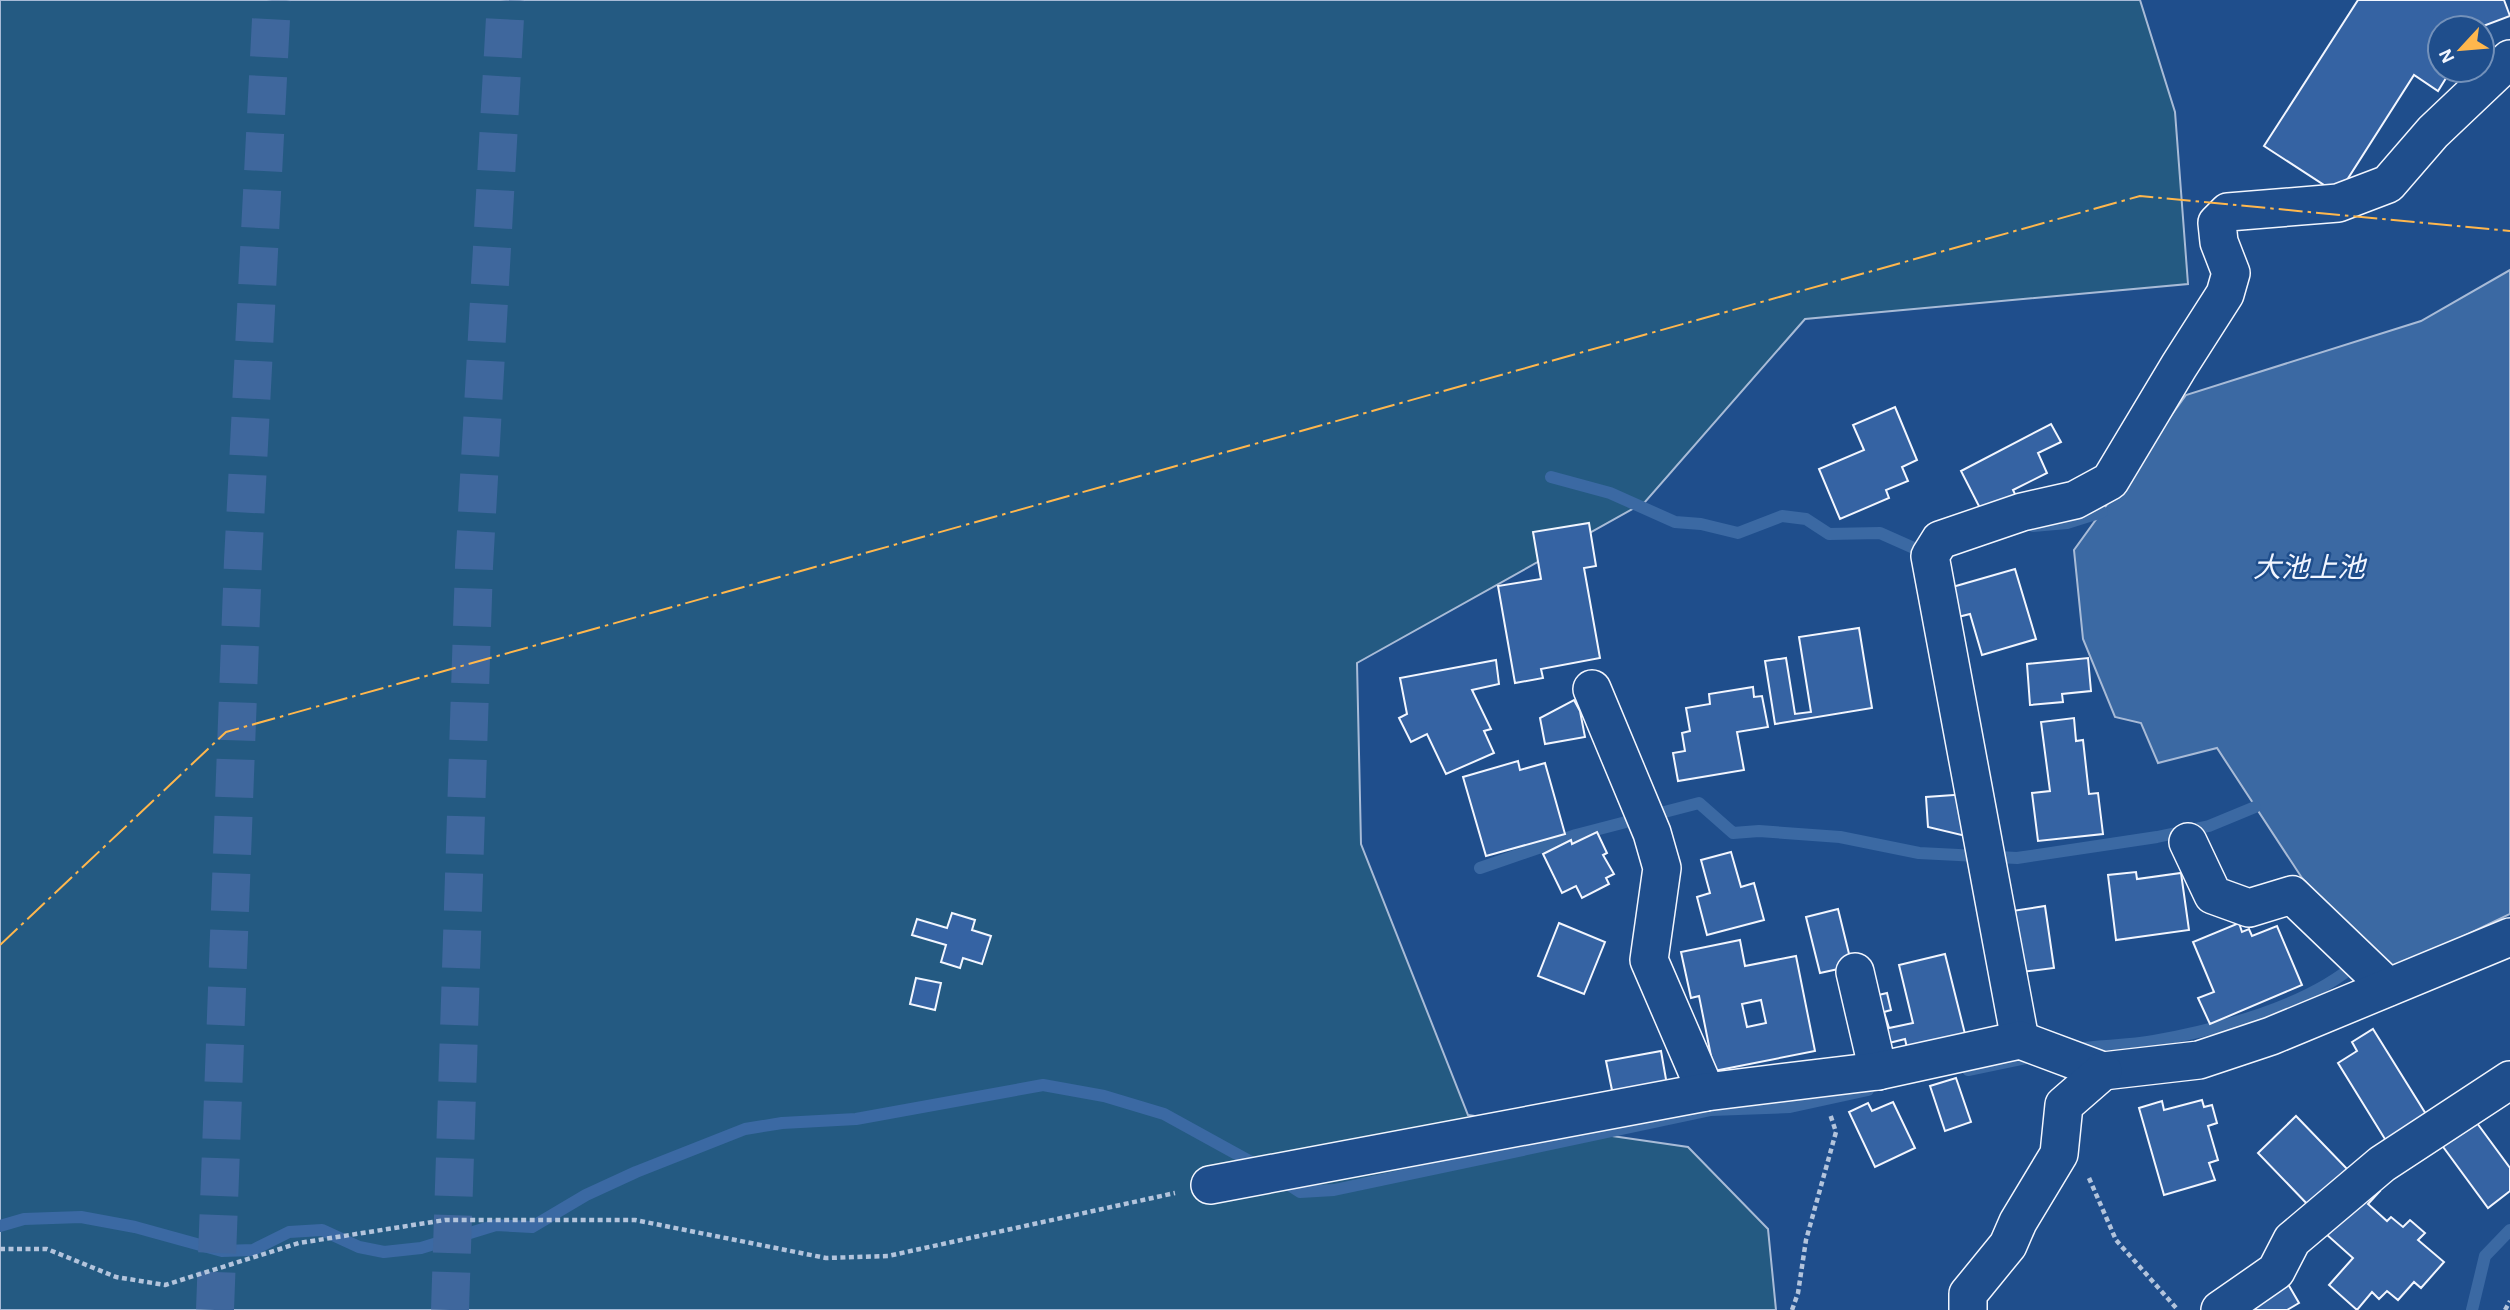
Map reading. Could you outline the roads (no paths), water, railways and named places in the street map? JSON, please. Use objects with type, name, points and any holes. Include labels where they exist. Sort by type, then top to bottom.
[{"type":"street","points":[[2020,1040],[1930,556],[1940,540],[2022,512],[2075,500],[2110,481],[2225,294],[2231,273],[2219,242],[2217,223],[2228,212],[2338,203],[2388,184],[2433,132],[2510,59]]},
{"type":"street","points":[[1592,689],[1652,834],[1662,868],[1649,960],[1706,1092]]},
{"type":"street","points":[[2188,842],[2213,895],[2249,908],[2292,895],[2388,987]]},
{"type":"street","points":[[1210,1185],[1706,1092],[1878,1072],[2020,1040],[2104,1071],[2199,1060],[2271,1036],[2510,937]]},
{"type":"street","points":[[1855,972],[1878,1072]]},
{"type":"street","points":[[1968,1310],[1968,1294],[2008,1245],[2018,1222],[2059,1154],[2064,1105],[2104,1071]]},
{"type":"street","points":[[2220,1310],[2276,1271],[2292,1240],[2382,1164],[2510,1080]]},
{"type":"water","name":"大池上池","points":[[2510,270],[2510,914],[2389,972],[2302,878],[2217,748],[2158,763],[2141,723],[2115,717],[2083,639],[2074,550],[2186,395],[2421,321]]},
{"type":"waterway","points":[[1551,477],[1610,493],[1675,522],[1701,524],[1738,533],[1782,516],[1806,519],[1829,534],[1880,533],[1916,549],[1928,550]]},
{"type":"waterway","points":[[2033,526],[2067,523],[2102,512]]},
{"type":"waterway","points":[[1480,868],[1576,835],[1699,803],[1733,833],[1759,831],[1840,837],[1919,853],[2017,858],[2157,837],[2209,826],[2255,807]]},
{"type":"waterway","points":[[2074,1049],[2154,1041],[2207,1030],[2262,1014],[2313,992],[2357,963]]},
{"type":"waterway","points":[[1968,1070],[2036,1056]]},
{"type":"waterway","points":[[0,1226],[24,1219],[81,1217],[135,1227],[222,1251],[253,1250],[289,1232],[322,1230],[359,1247],[384,1252],[421,1248],[496,1225],[532,1227],[586,1195],[745,1129],[782,1123],[856,1119],[1043,1085],[1104,1096],[1164,1114],[1262,1168]]},
{"type":"waterway","points":[[1280,1179],[1300,1192],[1334,1190],[1711,1110],[1790,1107],[1868,1090]]},
{"type":"waterway","points":[[2472,1310],[2485,1256],[2510,1230]]},
{"type":"tunnel","points":[[215,1310],[243,561],[272,0]]},
{"type":"tunnel","points":[[450,1310],[474,566],[506,0]]}]
